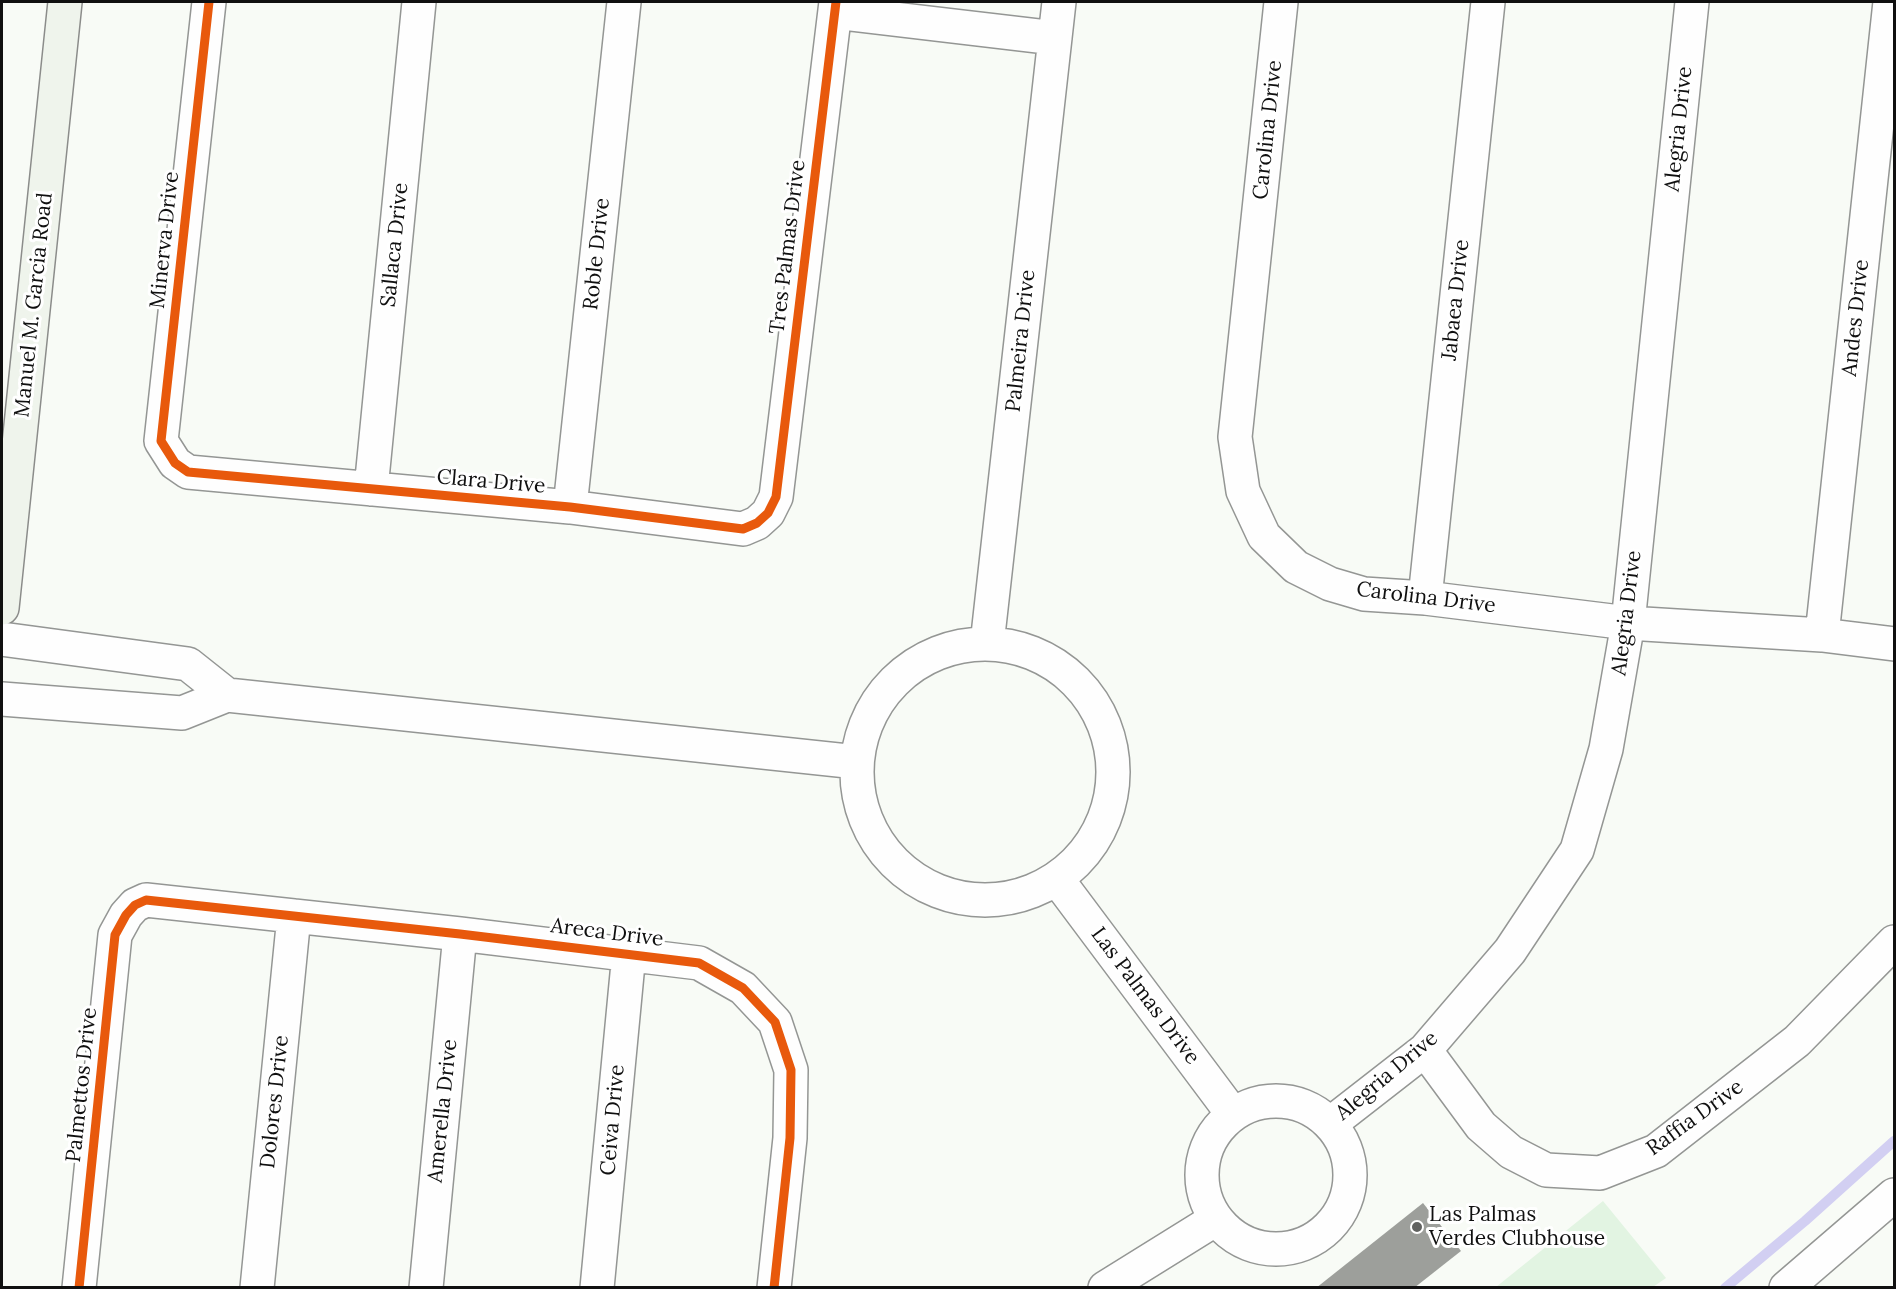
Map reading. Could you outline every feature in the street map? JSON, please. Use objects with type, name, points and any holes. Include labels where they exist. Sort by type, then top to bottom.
[{"type":"main road","name":"Manuel M. Garcia Road","points":[[2,608],[65,2]]},
{"type":"street","name":"Minerva Drive","points":[[188,471],[175,463],[161,441],[209,2]]},
{"type":"street","name":"Sallaca Drive","points":[[371,489],[419,2]]},
{"type":"street","name":"Roble Drive","points":[[570,507],[624,2]]},
{"type":"street","name":"Palmeira Drive","points":[[987,644],[1059,2]]},
{"type":"street","name":"Carolina Drive","points":[[1281,2],[1235,437],[1243,491],[1264,537],[1296,567],[1330,584],[1364,594],[1425,598],[1628,623],[1822,635],[1894,644]]},
{"type":"street","name":"Jabaea Drive","points":[[1425,598],[1488,2]]},
{"type":"street","name":"Alegria Drive","points":[[1330,1124],[1425,1050],[1510,951],[1577,850],[1606,749],[1628,623],[1692,2]]},
{"type":"street","name":"Andes Drive","points":[[1822,635],[1890,2]]},
{"type":"street","points":[[836,7],[1055,38]]},
{"type":"street","name":"Tres Palmas Drive","points":[[776,497],[836,7]]},
{"type":"street","name":"Clara Drive","points":[[188,471],[570,507],[743,529],[763,518],[776,497]]},
{"type":"street","points":[[2,639],[188,664],[227,694]]},
{"type":"street","points":[[987,644],[1023,650],[1055,665],[1082,689],[1102,719],[1112,754],[1112,790],[1103,825],[1084,855],[1057,879],[1014,898],[965,899],[920,884],[884,852],[862,809],[857,762],[865,724],[885,691],[899,678],[914,665],[949,649],[987,644]]},
{"type":"street","points":[[2,699],[182,713],[227,694],[857,762]]},
{"type":"street","name":"Las Palmas Drive","points":[[1057,879],[1232,1113]]},
{"type":"street","name":"Areca Drive","points":[[146,900],[628,953],[699,963],[743,988],[775,1023],[791,1070],[790,1138],[774,1287]]},
{"type":"street","name":"Palmettos Drive","points":[[79,1287],[115,935],[126,915],[135,905],[146,900]]},
{"type":"street","name":"Dolores Drive","points":[[257,1287],[294,916]]},
{"type":"street","name":"Amerella Drive","points":[[426,1287],[460,934]]},
{"type":"street","name":"Raffia Drive","points":[[1425,1050],[1480,1126],[1511,1152],[1546,1170],[1600,1173],[1656,1151],[1797,1041],[1894,942]]},
{"type":"street","name":"Ceiva Drive","points":[[597,1287],[628,953]]},
{"type":"street","points":[[1272,1100],[1294,1102],[1314,1110],[1330,1124],[1345,1146],[1351,1172],[1347,1199],[1334,1222],[1313,1240],[1287,1249],[1260,1248],[1235,1238],[1216,1219],[1203,1192],[1202,1163],[1212,1135],[1232,1113],[1251,1104],[1272,1100]]},
{"type":"street","points":[[1786,1287],[1894,1195]]},
{"type":"street","points":[[1114,1286],[1216,1219]]},
{"type":"green space","points":[[1603,1201],[1666,1278],[1653,1287],[1496,1287]]},
{"type":"building","name":"Las Palmas Verdes Clubhouse","points":[[1423,1203],[1461,1251],[1414,1288],[1316,1288]]},
{"type":"waterway","points":[[1725,1288],[1805,1221],[1894,1141]]},
{"type":"cycle path","points":[[209,2],[161,441],[175,463],[188,472],[570,507],[743,529],[757,523],[768,513],[776,497],[836,2]]},
{"type":"cycle path","points":[[79,1288],[115,935],[126,915],[135,905],[146,900],[699,963],[743,988],[775,1022],[791,1070],[790,1138],[774,1288]]},
{"type":"place","name":"Las Palmas Verdes Clubhouse","points":[[1417,1227]]}]
